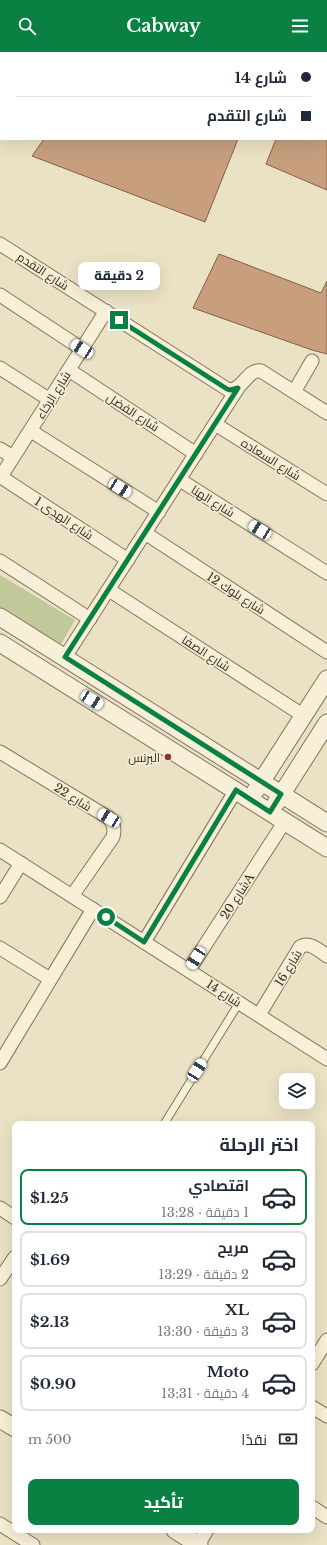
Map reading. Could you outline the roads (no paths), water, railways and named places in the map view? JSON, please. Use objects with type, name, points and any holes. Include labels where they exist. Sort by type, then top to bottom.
[{"type":"street","name":"شارع التقدم","points":[[0,244],[227,389],[230,390],[238,388]]},
{"type":"street","points":[[0,294],[82,349]]},
{"type":"street","name":"شارع الرخاء","points":[[0,477],[31,431],[106,311]]},
{"type":"street","points":[[294,392],[312,361]]},
{"type":"street","points":[[0,368],[50,400]]},
{"type":"street","name":"شارع الفضل","points":[[69,370],[196,454]]},
{"type":"street","points":[[65,657],[238,388],[252,372],[261,370],[327,413]]},
{"type":"street","name":"شارع السعاده","points":[[215,424],[327,494]]},
{"type":"street","points":[[31,431],[159,512]]},
{"type":"street","points":[[0,449],[13,457]]},
{"type":"street","name":"شارع الهدى 1","points":[[0,477],[128,560]]},
{"type":"street","name":"شارع الهنا","points":[[180,480],[327,573]]},
{"type":"street","name":"شارع بلوك 12","points":[[145,533],[327,652]]},
{"type":"street","points":[[0,561],[90,619]]},
{"type":"street","name":"شارع الصفا","points":[[108,590],[304,716]]},
{"type":"street","points":[[0,617],[327,823]]},
{"type":"street","points":[[0,643],[327,848]]},
{"type":"street","points":[[144,942],[243,795],[262,782],[327,679]]},
{"type":"street","points":[[270,812],[326,726]]},
{"type":"street","name":"شارع 22","points":[[0,752],[109,818],[113,824],[113,837],[72,896]]},
{"type":"street","name":"شارع 20A","points":[[188,970],[284,821]]},
{"type":"street","name":"شارع 14","points":[[0,850],[327,1059]]},
{"type":"street","points":[[0,897],[21,863]]},
{"type":"street","points":[[1,1060],[93,909]]},
{"type":"street","name":"شارع 16","points":[[259,1016],[300,946],[303,944],[310,945],[327,956]]},
{"type":"street","points":[[0,948],[50,979]]},
{"type":"street","points":[[0,1208],[12,1216]]},
{"type":"street","points":[[0,1279],[12,1261]]},
{"type":"street","points":[[315,1359],[327,1340]]},
{"type":"street","points":[[315,1409],[327,1416]]},
{"type":"street","points":[[0,1419],[12,1426]]},
{"type":"street","points":[[315,1509],[327,1517]]},
{"type":"street","points":[[2,1530],[32,1545]]},
{"type":"street","points":[[180,1533],[198,1545],[205,1533]]},
{"type":"lane","points":[[166,1121],[239,1003]]},
{"type":"place","name":"البرنس","points":[[168,757]]}]
